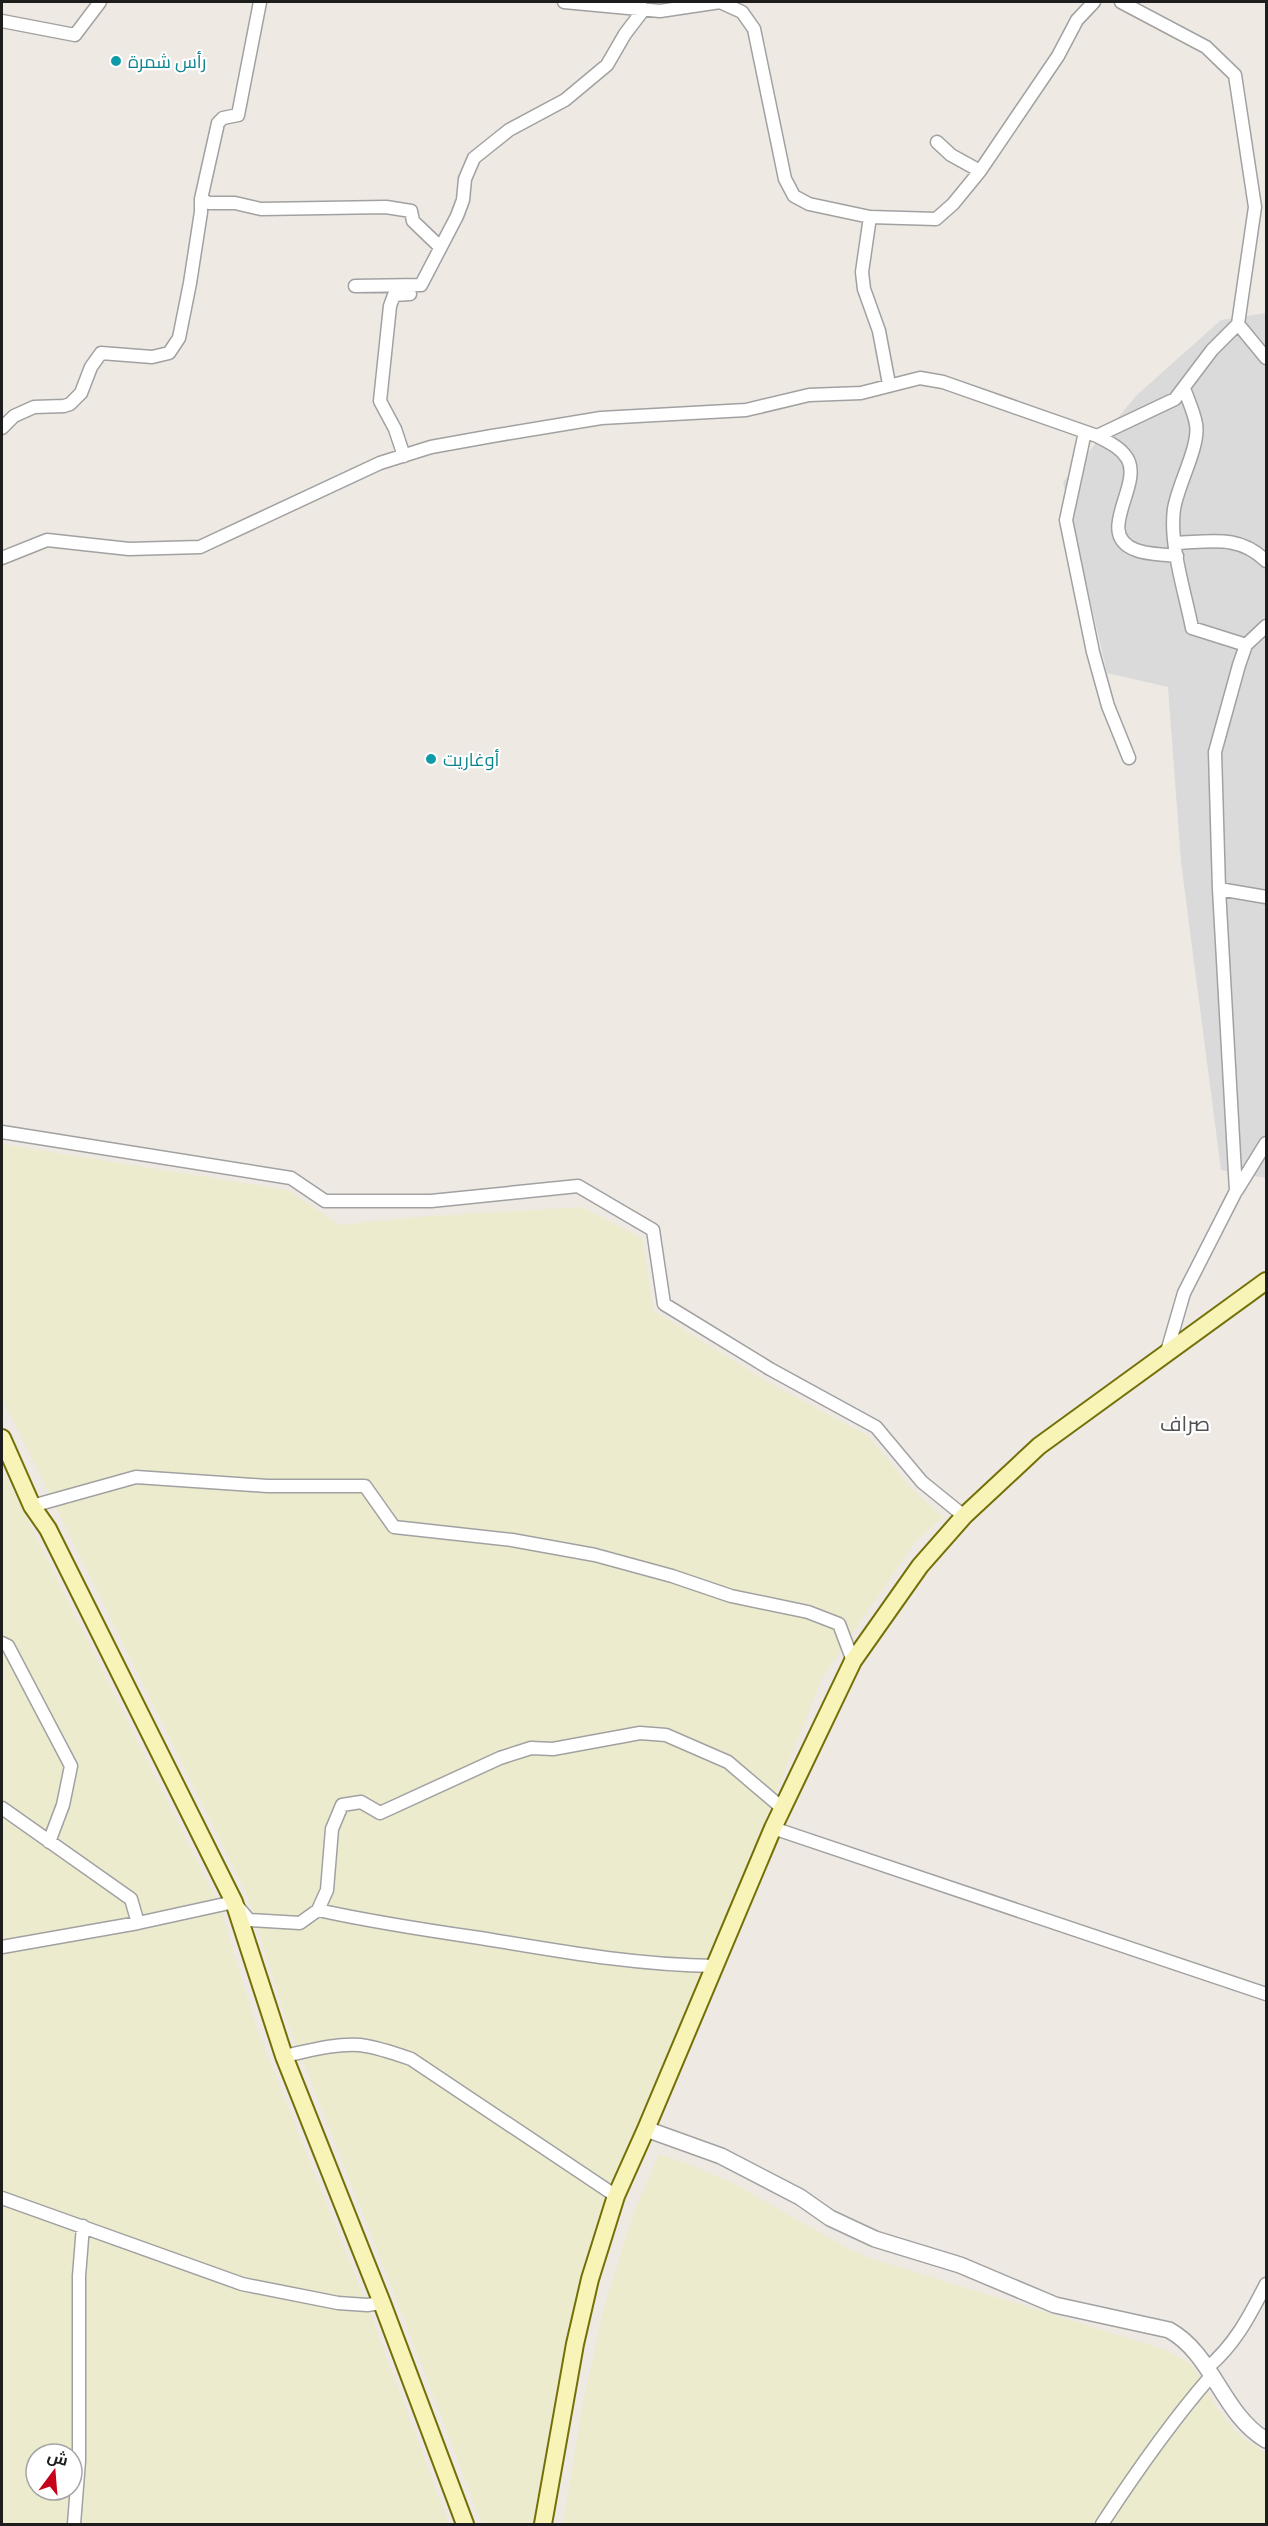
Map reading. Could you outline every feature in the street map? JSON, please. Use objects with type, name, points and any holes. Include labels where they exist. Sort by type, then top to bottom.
[{"type":"main road","points":[[543,2524],[575,2344],[590,2279],[615,2196],[646,2129],[773,1828],[853,1661],[920,1566],[964,1516],[1039,1446],[1266,1281]]},
{"type":"main road","points":[[2,1438],[32,1506],[48,1529],[234,1902],[284,2056],[382,2303],[465,2524]]},
{"type":"street","points":[[2,21],[75,35],[100,2]]},
{"type":"street","points":[[4,422],[34,407],[70,404],[81,393],[91,367],[101,353],[152,357],[170,353],[179,338],[190,283],[201,199],[218,123],[223,118],[238,115],[260,2]]},
{"type":"street","points":[[564,2],[660,11],[720,2],[740,7],[754,29],[785,179],[794,196],[809,204],[870,217],[936,219],[953,204],[980,171],[1058,56],[1077,20],[1094,2]]},
{"type":"street","points":[[1091,434],[1175,399],[1212,350],[1238,324],[1255,207],[1235,75],[1206,47],[1121,2]]},
{"type":"street","points":[[370,286],[381,295],[417,294],[463,200],[465,179],[474,158],[509,130],[565,100],[607,65],[625,34],[644,9]]},
{"type":"street","points":[[937,141],[951,155],[980,171]]},
{"type":"street","points":[[201,199],[209,203],[236,203],[261,208],[386,207],[411,211],[413,220],[440,247]]},
{"type":"street","points":[[870,217],[862,272],[864,289],[879,330],[889,384]]},
{"type":"street","points":[[356,286],[420,285]]},
{"type":"street","points":[[394,295],[390,306],[380,401],[395,429],[404,456]]},
{"type":"street","points":[[1238,324],[1266,358]]},
{"type":"street","points":[[2,558],[47,540],[129,549],[200,547],[380,463],[441,445],[601,418],[746,410],[809,395],[861,393],[889,384],[920,378],[943,382],[1091,434],[1114,445],[1126,456],[1132,468],[1118,520],[1119,534],[1124,544],[1137,550],[1176,550],[1229,541],[1250,548],[1266,561]]},
{"type":"street","points":[[1184,388],[1196,425],[1196,441],[1183,474],[1174,510],[1176,550],[1192,628],[1246,645]]},
{"type":"street","points":[[1091,434],[1066,520],[1093,652],[1108,706],[1129,758]]},
{"type":"street","points":[[1236,1191],[1219,889],[1215,752],[1246,645],[1266,626]]},
{"type":"street","points":[[1219,889],[1266,897]]},
{"type":"street","points":[[2,1132],[291,1178],[325,1201],[431,1201],[578,1186],[653,1230],[664,1304],[770,1369],[876,1427],[922,1482],[964,1516]]},
{"type":"street","points":[[1166,1355],[1184,1293],[1236,1191],[1266,1143]]},
{"type":"street","points":[[32,1506],[136,1477],[267,1486],[365,1486],[394,1527],[512,1540],[595,1555],[672,1576],[730,1596],[808,1612],[839,1624],[853,1661]]},
{"type":"street","points":[[2,1643],[8,1646],[70,1766],[63,1805],[49,1842]]},
{"type":"street","points":[[2,1947],[138,1923],[234,1902],[249,1920],[300,1923],[318,1910],[327,1890],[332,1829],[342,1805],[361,1802],[380,1813],[500,1758],[531,1748],[553,1749],[640,1733],[666,1735],[728,1762],[782,1808]]},
{"type":"street","points":[[2,1808],[131,1899],[138,1923]]},
{"type":"street","points":[[773,1828],[1266,1994]]},
{"type":"street","points":[[318,1910],[391,1926],[567,1953],[662,1965],[715,1966]]},
{"type":"street","points":[[284,2056],[359,2045],[411,2059],[615,2196]]},
{"type":"street","points":[[646,2129],[721,2156],[800,2197],[830,2218],[875,2239],[960,2265],[1055,2305],[1169,2330],[1184,2338],[1244,2424],[1266,2440]]},
{"type":"street","points":[[2,2198],[242,2284],[338,2303],[367,2305],[382,2303]]},
{"type":"street","points":[[74,2524],[79,2471],[80,2276],[83,2226]]},
{"type":"street","points":[[1102,2524],[1147,2455],[1229,2348],[1249,2318],[1266,2284]]},
{"type":"shaded area","points":[[1266,313],[1266,1178],[1221,1170],[1181,862],[1168,687],[1107,673],[1063,482],[1137,395],[1221,320]]},
{"type":"shaded area","points":[[2,1144],[287,1190],[340,1225],[429,1216],[582,1207],[642,1238],[654,1311],[764,1380],[868,1436],[913,1490],[943,1517],[916,1541],[823,1676],[586,2267],[554,2403],[533,2524],[482,2524],[285,2016],[248,1897],[2,1398]]},
{"type":"shaded area","points":[[2,1468],[220,1908],[256,2026],[368,2308],[449,2524],[2,2524]]},
{"type":"shaded area","points":[[659,2154],[735,2184],[847,2248],[870,2258],[1163,2349],[1185,2360],[1195,2369],[1217,2408],[1236,2432],[1266,2453],[1266,2524],[563,2524],[582,2408],[603,2311],[633,2214]]},
{"type":"place","name":"رأس شمرة","points":[[116,61]]},
{"type":"place","name":"أوغاريت","points":[[431,759]]},
{"type":"district","name":"صراف","points":[[1185,1422]]}]
